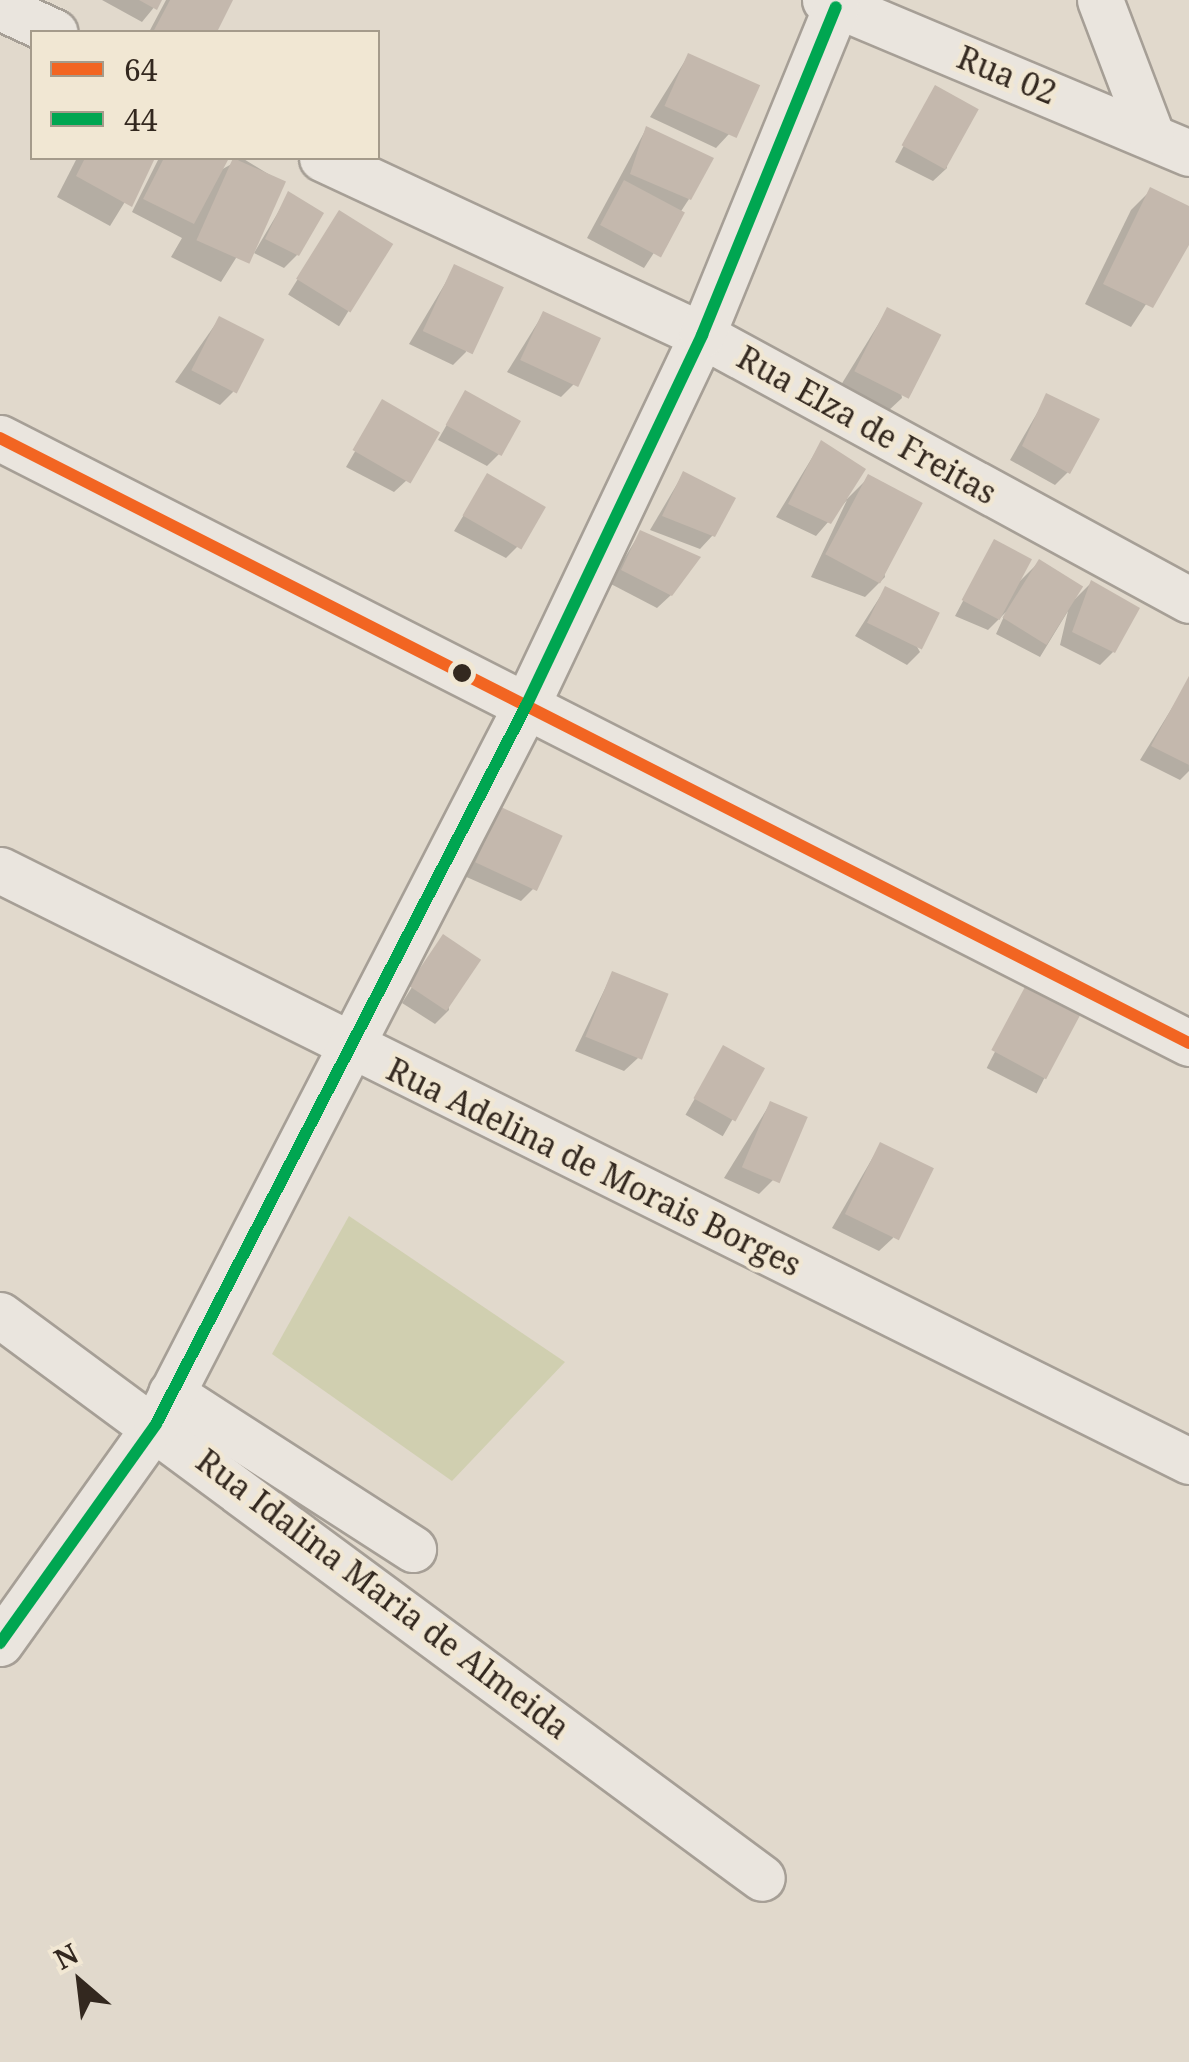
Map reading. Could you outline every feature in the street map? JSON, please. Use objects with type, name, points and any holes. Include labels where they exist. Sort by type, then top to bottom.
[{"type":"street","points":[[1100,0],[1170,143]]},
{"type":"street","points":[[0,1643],[164,1408],[526,706],[702,335],[831,3]]},
{"type":"street","name":"Rua 02","points":[[831,3],[1170,143]]},
{"type":"street","points":[[0,7],[50,30]]},
{"type":"street","name":"Rua Elza de Freitas","points":[[326,160],[702,335],[1189,600]]},
{"type":"street","points":[[0,438],[1189,1043]]},
{"type":"street","name":"Rua Adelina de Morais Borges","points":[[0,870],[1189,1461]]},
{"type":"street","name":"Rua Idalina Maria de Almeida","points":[[0,1315],[164,1408],[762,1878]]},
{"type":"street","points":[[164,1408],[413,1549]]},
{"type":"green space","points":[[349,1216],[565,1362],[452,1481],[272,1354]]},
{"type":"building","points":[[139,0],[162,0],[157,10]]},
{"type":"building","points":[[170,0],[233,0],[218,30],[154,30]]},
{"type":"building","points":[[688,53],[760,85],[737,138],[664,106]]},
{"type":"building","points":[[935,85],[979,109],[945,170],[902,145]]},
{"type":"building","points":[[646,126],[714,158],[691,200],[630,174]]},
{"type":"building","points":[[84,160],[154,160],[132,207],[76,176]]},
{"type":"building","points":[[163,160],[228,160],[194,224],[143,199]]},
{"type":"building","points":[[232,160],[286,182],[249,264],[196,240]]},
{"type":"building","points":[[624,180],[685,212],[661,257],[600,225]]},
{"type":"building","points":[[1150,187],[1189,206],[1189,245],[1153,308],[1103,284]]},
{"type":"building","points":[[288,191],[324,213],[299,256],[265,239]]},
{"type":"building","points":[[339,210],[393,244],[350,313],[296,279]]},
{"type":"building","points":[[454,264],[504,287],[473,354],[423,331]]},
{"type":"building","points":[[887,307],[941,335],[909,399],[854,371]]},
{"type":"building","points":[[543,311],[601,338],[578,387],[520,360]]},
{"type":"building","points":[[219,316],[264,339],[237,394],[191,370]]},
{"type":"building","points":[[465,390],[521,421],[502,456],[446,425]]},
{"type":"building","points":[[1046,393],[1100,419],[1070,474],[1022,446]]},
{"type":"building","points":[[382,399],[440,432],[411,484],[352,450]]},
{"type":"building","points":[[821,440],[866,469],[831,524],[788,504]]},
{"type":"building","points":[[683,471],[736,498],[715,537],[662,516]]},
{"type":"building","points":[[487,473],[546,507],[521,549],[462,515]]},
{"type":"building","points":[[868,474],[923,503],[880,583],[825,554]]},
{"type":"building","points":[[640,530],[701,557],[672,596],[621,570]]},
{"type":"building","points":[[994,539],[1032,559],[1000,620],[962,600]]},
{"type":"building","points":[[1039,559],[1083,587],[1047,645],[1002,618]]},
{"type":"building","points":[[1091,580],[1140,608],[1115,653],[1072,632]]},
{"type":"building","points":[[885,586],[940,613],[922,650],[867,623]]},
{"type":"building","points":[[1189,676],[1189,765],[1151,746]]},
{"type":"building","points":[[501,807],[563,836],[537,891],[475,862]]},
{"type":"building","points":[[443,934],[481,960],[446,1011],[408,985]]},
{"type":"building","points":[[612,971],[669,994],[642,1060],[585,1037]]},
{"type":"building","points":[[1027,983],[1082,1012],[1046,1079],[991,1050]]},
{"type":"building","points":[[723,1045],[765,1068],[735,1122],[693,1098]]},
{"type":"building","points":[[770,1101],[808,1117],[780,1183],[742,1167]]},
{"type":"building","points":[[880,1142],[934,1168],[899,1240],[845,1214]]},
{"type":"transit line","name":"44","points":[[0,1643],[156,1424],[526,706],[702,335],[836,7]]},
{"type":"transit line","name":"64","points":[[0,438],[1189,1043]]}]
